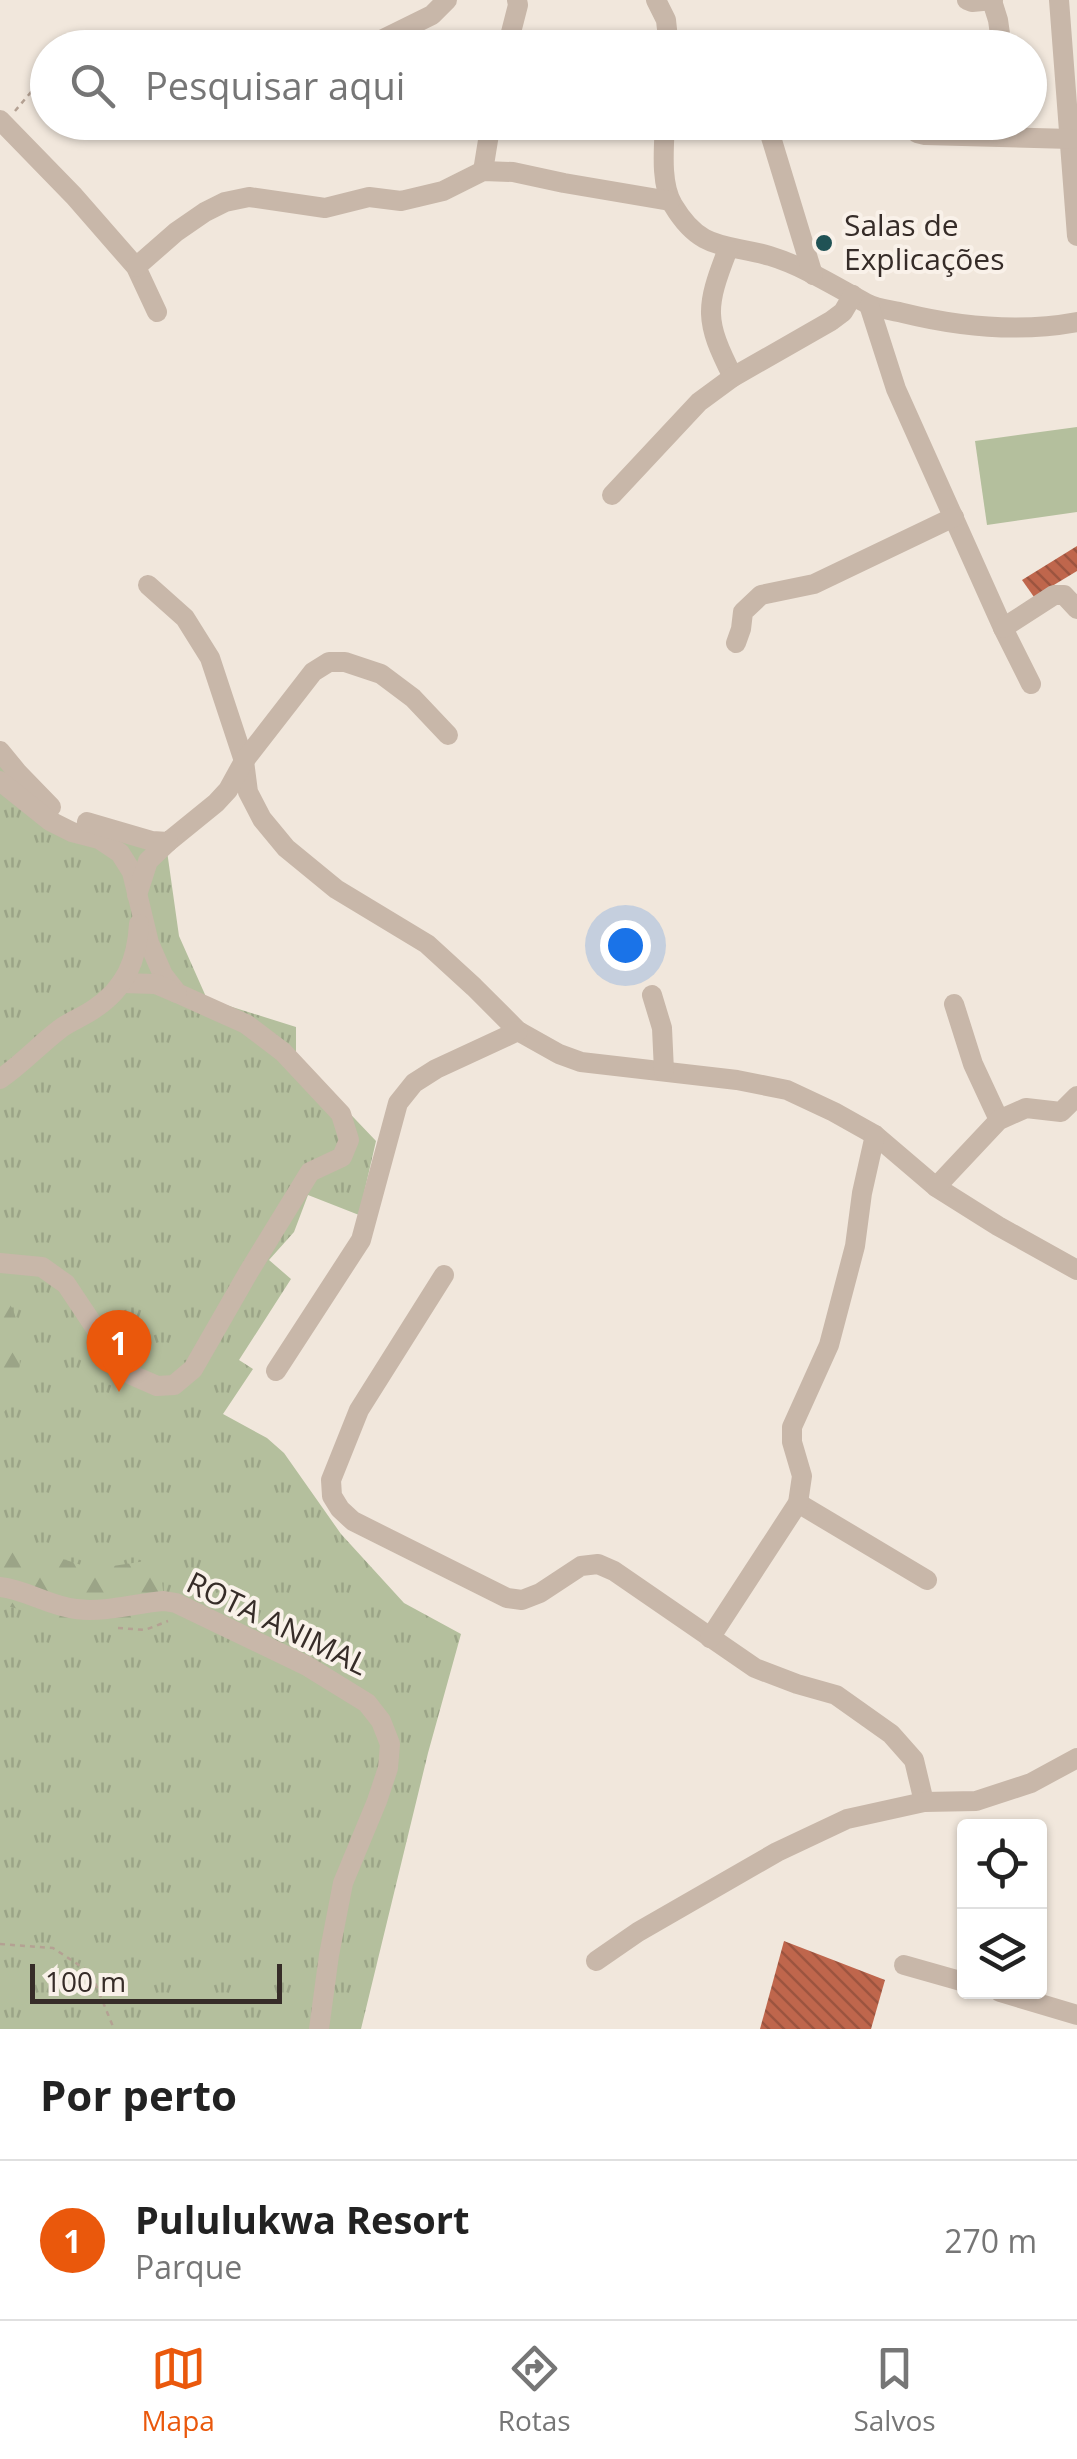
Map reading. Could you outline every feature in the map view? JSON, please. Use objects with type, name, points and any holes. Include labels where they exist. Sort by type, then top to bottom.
[{"type":"street","points":[[402,30],[432,15],[447,0]]},
{"type":"street","points":[[512,30],[517,0]]},
{"type":"street","points":[[656,0],[667,30]]},
{"type":"street","points":[[967,0],[992,0],[999,30]]},
{"type":"street","points":[[1059,0],[1077,236]]},
{"type":"street","points":[[2,122],[136,267],[157,312]]},
{"type":"street","points":[[1047,137],[1071,139]]},
{"type":"street","points":[[483,171],[488,140]]},
{"type":"street","points":[[665,140],[670,202],[704,239],[728,249],[771,256],[861,300],[942,322],[996,328],[1047,328],[1077,322]]},
{"type":"street","points":[[772,140],[813,275]]},
{"type":"street","points":[[136,267],[205,212],[250,197],[324,208],[369,197],[401,201],[443,190],[483,171],[513,172],[670,202]]},
{"type":"street","points":[[728,249],[710,304],[711,326],[733,377]]},
{"type":"street","points":[[612,495],[699,402],[733,377],[861,300]]},
{"type":"street","points":[[861,300],[896,389],[1030,684]]},
{"type":"street","points":[[736,643],[743,612],[761,596],[814,584],[954,516]]},
{"type":"street","points":[[148,585],[184,618],[210,658],[244,761],[248,792],[262,819],[286,848],[336,889],[427,944],[518,1031],[581,1062],[737,1080],[787,1090],[874,1136],[936,1187],[1077,1270]]},
{"type":"street","points":[[1003,628],[1054,595],[1064,595],[1077,608]]},
{"type":"street","points":[[177,993],[163,976],[149,943],[136,896],[148,861],[228,790],[244,761],[313,672],[329,662],[345,662],[382,674],[413,698],[448,735]]},
{"type":"street","points":[[0,751],[54,810],[152,841],[168,842]]},
{"type":"street","points":[[0,781],[50,821],[72,832],[99,838],[120,853],[132,872],[139,926],[136,956],[121,984],[98,1007],[62,1028],[0,1079]]},
{"type":"street","points":[[0,1263],[42,1267],[54,1275],[66,1284],[132,1375],[157,1386],[174,1385],[193,1369],[310,1172],[342,1157],[349,1140],[341,1114],[283,1052],[246,1024],[156,984],[121,984]]},
{"type":"street","points":[[652,996],[662,1028],[664,1072]]},
{"type":"street","points":[[954,1004],[973,1064],[999,1120]]},
{"type":"street","points":[[276,1371],[361,1240],[398,1103],[414,1083],[436,1069],[518,1031]]},
{"type":"street","points":[[936,1187],[999,1120],[1026,1108],[1061,1112],[1077,1096]]},
{"type":"street","points":[[710,1638],[798,1503],[802,1476],[792,1428],[830,1346],[855,1246],[874,1136]]},
{"type":"street","points":[[444,1276],[359,1410],[332,1480],[332,1496],[340,1510],[353,1521],[507,1598],[522,1600],[540,1593],[581,1566],[598,1564],[614,1571],[756,1668],[836,1695],[891,1734],[914,1760],[924,1802]]},
{"type":"street","points":[[798,1503],[927,1580]]},
{"type":"street","name":"ROTA ANIMAL","points":[[0,1586],[78,1610],[144,1602],[176,1603],[307,1666],[367,1703],[381,1721],[390,1744],[388,1768],[343,1883],[319,2029]]},
{"type":"street","points":[[596,1961],[638,1932],[777,1852],[847,1819],[924,1802],[976,1801],[1031,1782],[1077,1758]]},
{"type":"street","points":[[904,1965],[957,1980]]},
{"type":"street","points":[[1024,1999],[1077,2014]]},
{"type":"path","points":[[2,122],[30,92]]},
{"type":"path","points":[[0,1944],[53,1948],[91,1973],[114,2029]]},
{"type":"green space","points":[[1077,427],[1077,512],[987,525],[975,441]]},
{"type":"green space","points":[[0,762],[22,788],[74,826],[167,851],[179,936],[207,999],[296,1027],[296,1057],[376,1141],[359,1215],[308,1195],[294,1232],[269,1260],[291,1279],[239,1360],[253,1369],[223,1414],[267,1438],[284,1453],[341,1534],[404,1603],[461,1634],[361,2029],[0,2029]]},
{"type":"green space","points":[[0,1290],[17,1321],[20,1366],[14,1395],[0,1416]]},
{"type":"green space","points":[[0,1529],[51,1555],[93,1569],[146,1561],[161,1570],[164,1601],[160,1621],[145,1630],[123,1628],[44,1616],[0,1604]]},
{"type":"building","points":[[1077,546],[1077,571],[1034,597],[1022,580]]},
{"type":"building","points":[[784,1941],[885,1980],[871,2029],[760,2029]]},
{"type":"place","name":"Salas de Explicações","points":[[824,243]]},
{"type":"place","name":"Pululukwa Resort","points":[[119,1392]]}]
